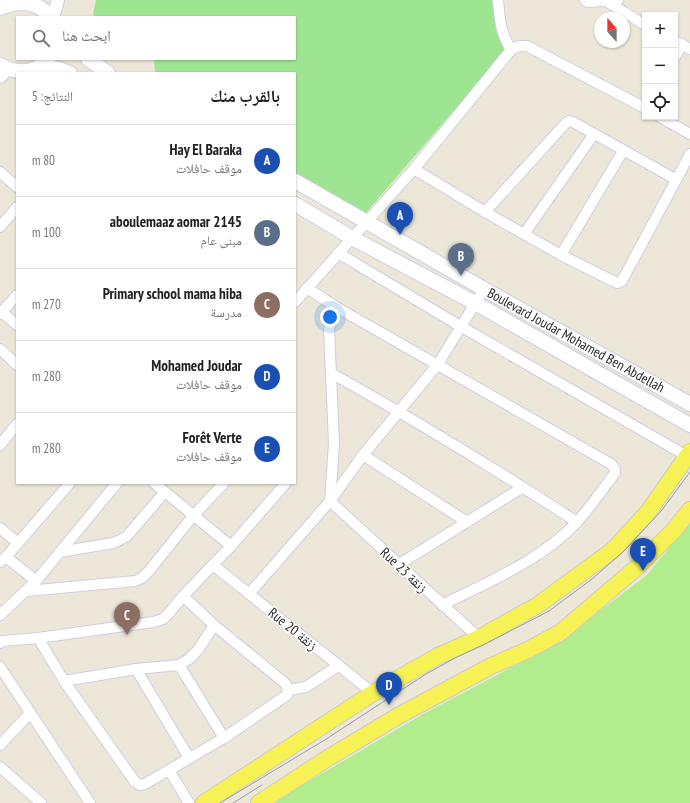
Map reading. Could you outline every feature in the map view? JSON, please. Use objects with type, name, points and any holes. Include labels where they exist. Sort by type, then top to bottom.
[{"type":"main road","points":[[0,8],[9,3],[33,1],[50,16]]},
{"type":"main road","points":[[89,60],[107,72]]},
{"type":"main road","points":[[3,70],[16,72],[29,71],[45,62],[67,72]]},
{"type":"main road","name":"Boulevard Joudar Mohamed Ben Abdellah","points":[[296,182],[690,404]]},
{"type":"main road","name":"Boulevard Joudar Mohamed Ben Abdellah","points":[[296,205],[352,238],[475,303],[690,425]]},
{"type":"main road","points":[[204,803],[373,693],[438,656],[479,638],[538,605],[613,550],[648,512],[689,454]]},
{"type":"main road","points":[[259,803],[328,758],[398,716],[491,666],[528,650],[561,632],[636,568],[674,530],[690,510]]},
{"type":"street","points":[[51,16],[58,0]]},
{"type":"street","points":[[498,0],[500,27],[511,50]]},
{"type":"street","points":[[585,0],[588,2],[618,0]]},
{"type":"street","points":[[606,1],[642,23]]},
{"type":"street","points":[[296,301],[414,169],[511,50],[519,46],[527,46],[642,106]]},
{"type":"street","points":[[665,120],[690,134]]},
{"type":"street","points":[[485,212],[569,121],[675,179]]},
{"type":"street","points":[[524,234],[594,134]]},
{"type":"street","points":[[561,256],[623,150]]},
{"type":"street","points":[[414,169],[561,256],[616,283],[622,281],[675,179],[690,154]]},
{"type":"street","points":[[0,172],[16,186]]},
{"type":"street","points":[[0,227],[16,208]]},
{"type":"street","points":[[338,253],[460,326],[689,454]]},
{"type":"street","points":[[307,288],[336,307],[438,364],[614,467],[616,473],[577,522],[552,544],[513,570],[442,606]]},
{"type":"street","points":[[248,594],[330,501],[363,455],[438,364],[484,289]]},
{"type":"street","points":[[16,296],[1,313],[16,324]]},
{"type":"street","points":[[330,501],[334,444],[329,329],[336,307]]},
{"type":"street","points":[[0,350],[16,364]]},
{"type":"street","points":[[331,373],[398,411],[523,487],[577,522]]},
{"type":"street","points":[[0,445],[16,425]]},
{"type":"street","points":[[363,455],[467,522]]},
{"type":"street","points":[[36,581],[3,560],[69,484]]},
{"type":"street","points":[[0,615],[36,581],[116,484]]},
{"type":"street","points":[[155,484],[164,493],[231,546]]},
{"type":"street","points":[[27,590],[135,581],[142,578],[193,516],[223,484]]},
{"type":"street","points":[[1,641],[38,638],[152,622],[163,619],[231,546],[285,484]]},
{"type":"street","points":[[398,565],[523,487]]},
{"type":"street","points":[[60,552],[113,543],[120,540],[127,536],[164,493]]},
{"type":"street","name":"Rue 23 زنقة","points":[[330,501],[442,606],[479,638]]},
{"type":"street","points":[[0,528],[18,543]]},
{"type":"street","name":"Rue 20 زنقة","points":[[213,564],[248,594],[373,693]]},
{"type":"street","points":[[38,638],[64,681],[135,782],[140,785],[146,784],[224,738],[287,695],[288,690],[286,684],[214,625],[183,596]]},
{"type":"street","points":[[64,681],[136,669],[179,665],[189,659],[198,650],[214,625]]},
{"type":"street","points":[[179,665],[224,738]]},
{"type":"street","points":[[288,690],[306,687],[338,666]]},
{"type":"street","points":[[0,668],[90,803]]},
{"type":"street","points":[[136,669],[189,758]]},
{"type":"street","points":[[0,745],[30,713]]},
{"type":"street","points":[[0,766],[41,803]]},
{"type":"street","points":[[168,770],[189,803]]},
{"type":"green space","points":[[96,0],[497,0],[505,51],[364,215],[296,174],[296,72],[155,72],[154,60],[296,60],[296,16],[94,16],[93,14]]},
{"type":"green space","points":[[690,521],[690,803],[272,803],[423,714],[558,643],[648,574]]},
{"type":"tram line","points":[[220,803],[323,741],[426,674],[549,611],[592,579],[625,550],[662,510],[690,472]]},
{"type":"tram line","points":[[233,803],[262,785]]},
{"type":"place","name":"Hay El Baraka","points":[[400,235]]},
{"type":"place","name":"aboulemaaz aomar 2145","points":[[461,276]]},
{"type":"place","name":"Forêt Verte","points":[[643,571]]},
{"type":"place","name":"Primary school mama hiba","points":[[127,635]]},
{"type":"place","name":"Mohamed Joudar","points":[[389,705]]}]
